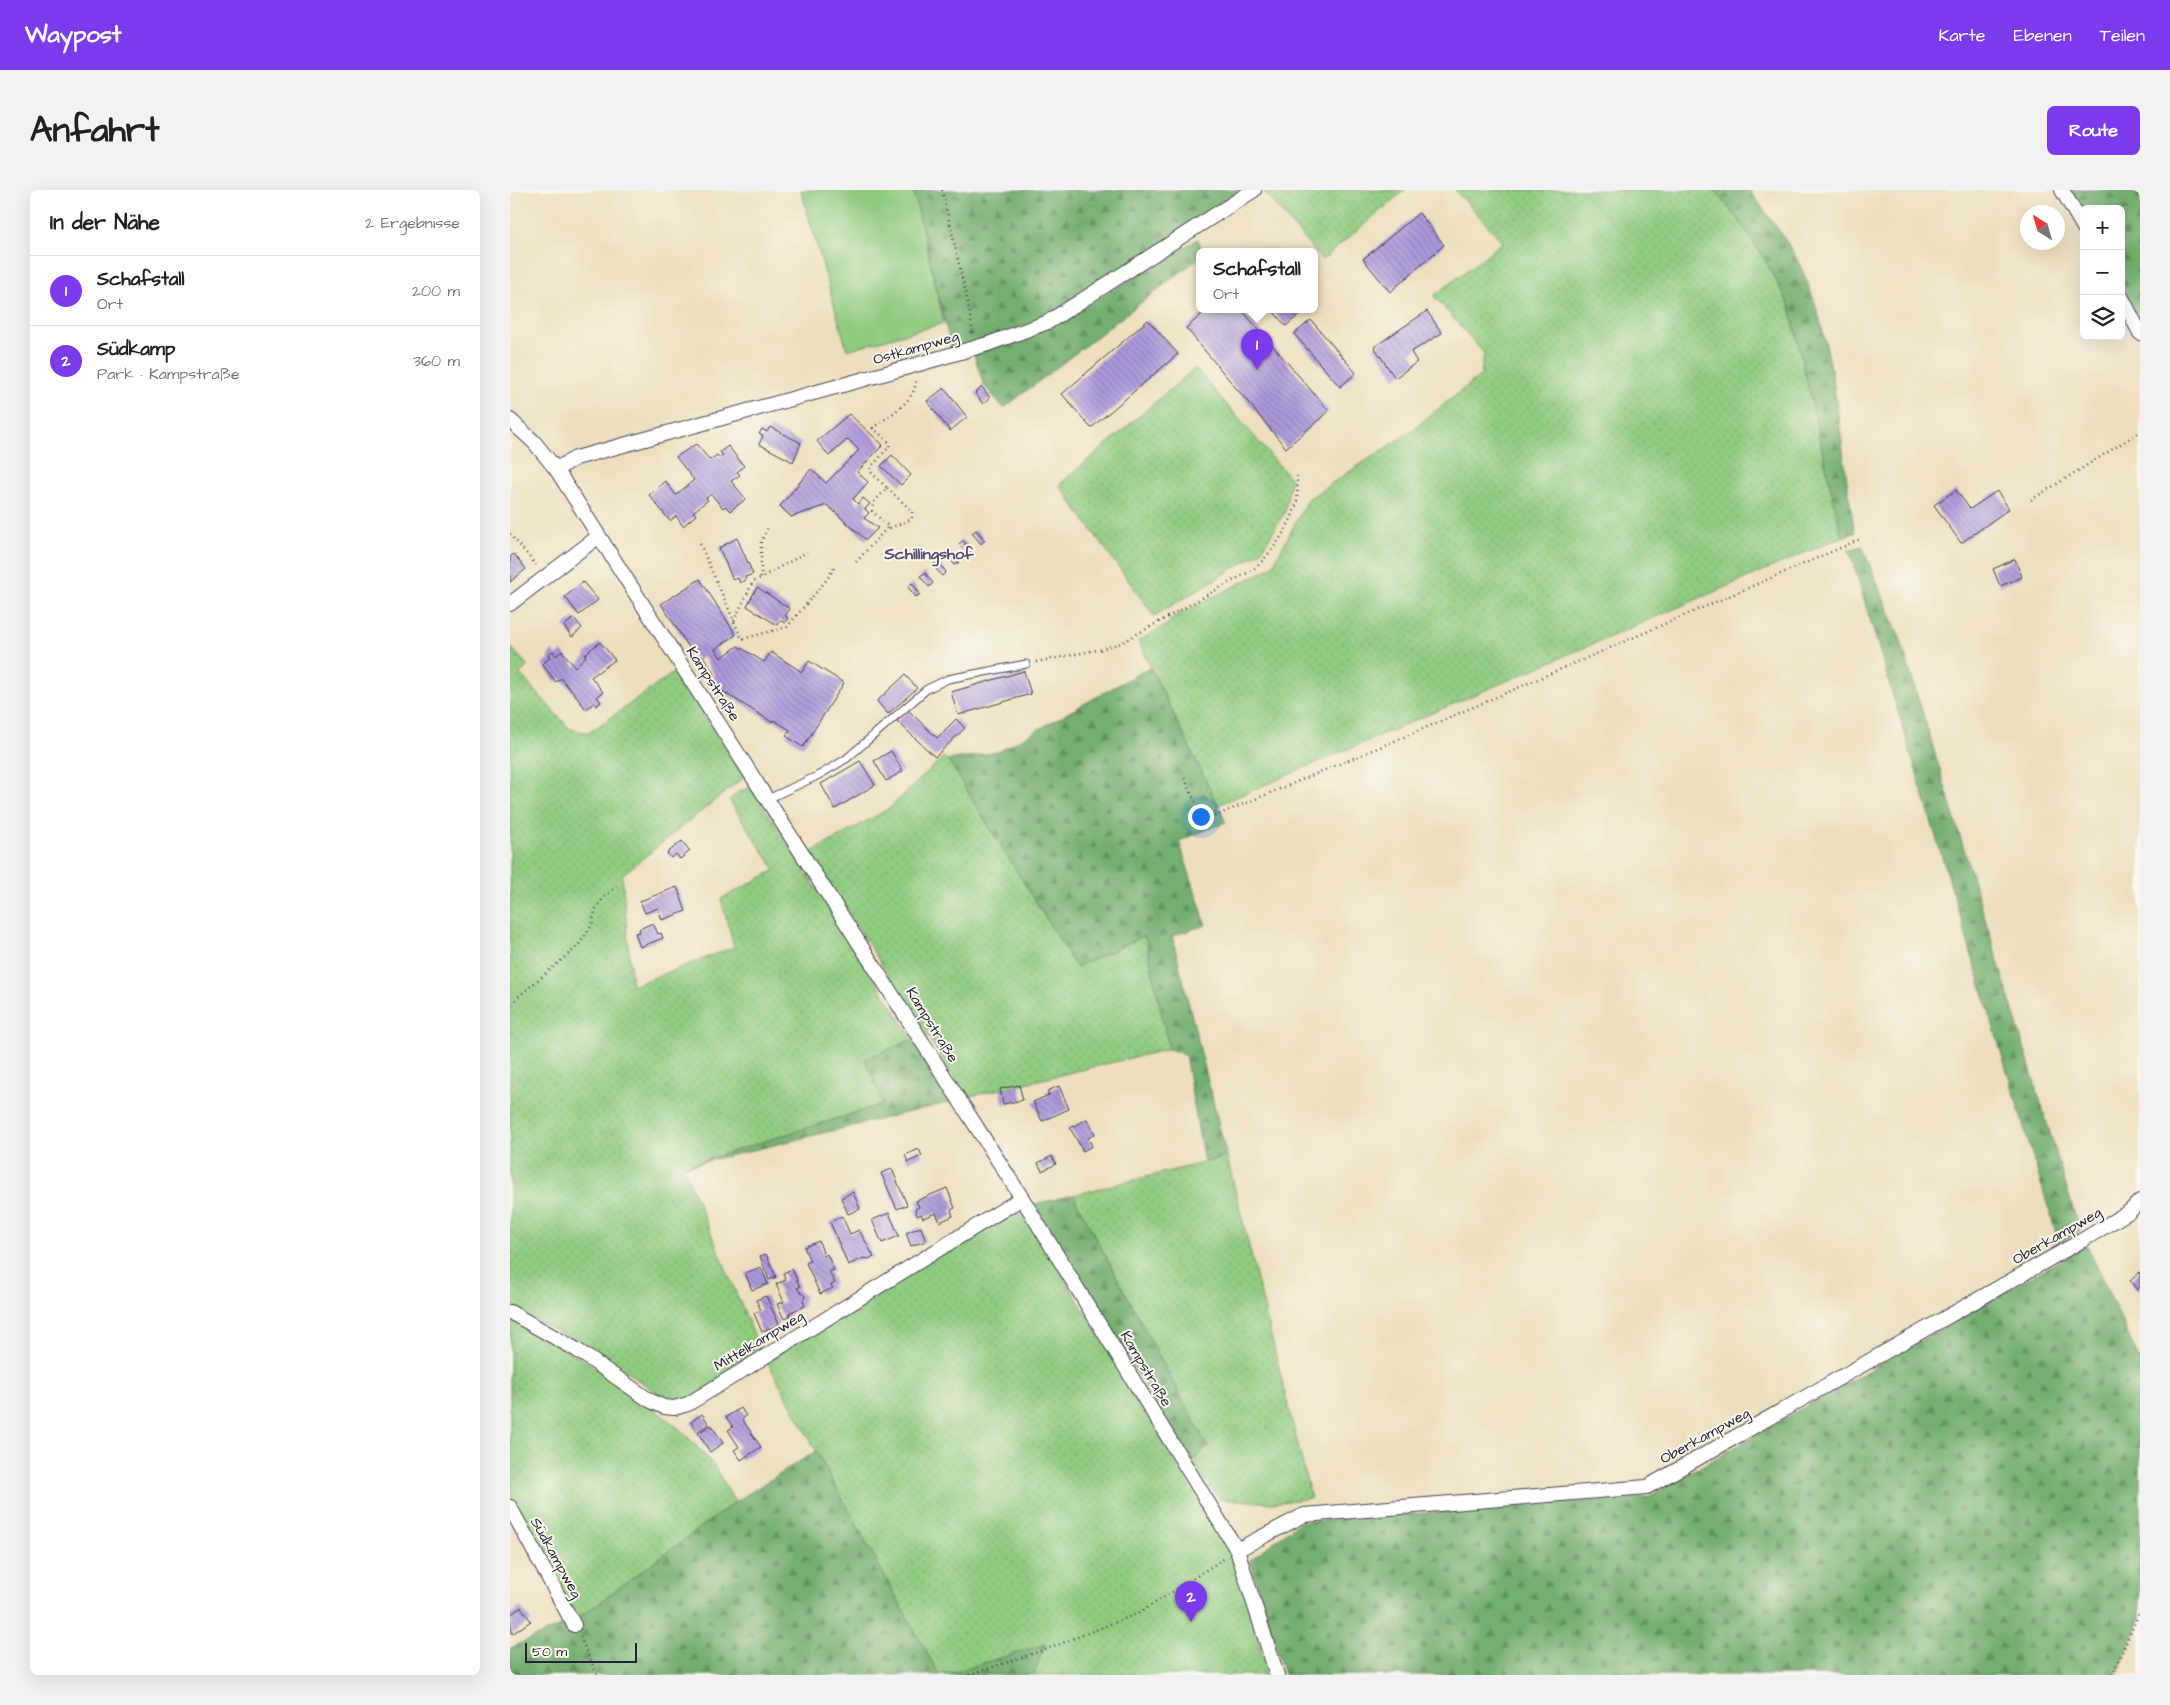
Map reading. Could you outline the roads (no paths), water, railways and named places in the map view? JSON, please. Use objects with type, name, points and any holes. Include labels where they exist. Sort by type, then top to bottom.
[{"type":"street","name":"Ostkampweg","points":[[556,469],[576,458],[975,348],[1048,322],[1254,190]]},
{"type":"street","points":[[2062,190],[2080,221]]},
{"type":"street","points":[[2125,304],[2140,333]]},
{"type":"street","name":"Kampstraße","points":[[510,420],[534,442],[556,469],[1022,1198],[1237,1550],[1277,1675]]},
{"type":"street","points":[[510,604],[599,536]]},
{"type":"street","name":"Mittelkampweg","points":[[510,1312],[578,1350],[649,1400],[664,1407],[674,1408],[688,1404],[1022,1198]]},
{"type":"street","name":"Oberkampweg","points":[[1237,1550],[1304,1515],[1647,1487],[2081,1241],[2130,1212],[2140,1201]]},
{"type":"street","name":"Südkampweg","points":[[510,1507],[574,1624]]},
{"type":"lane","points":[[768,799],[819,775],[846,759],[914,698],[941,682],[974,672],[1026,664]]},
{"type":"place","name":"Schafstall","points":[[1257,370]]},
{"type":"place","name":"Südkamp","points":[[1191,1622]]},
{"type":"district","name":"Schillingshof","points":[[929,554]]}]
